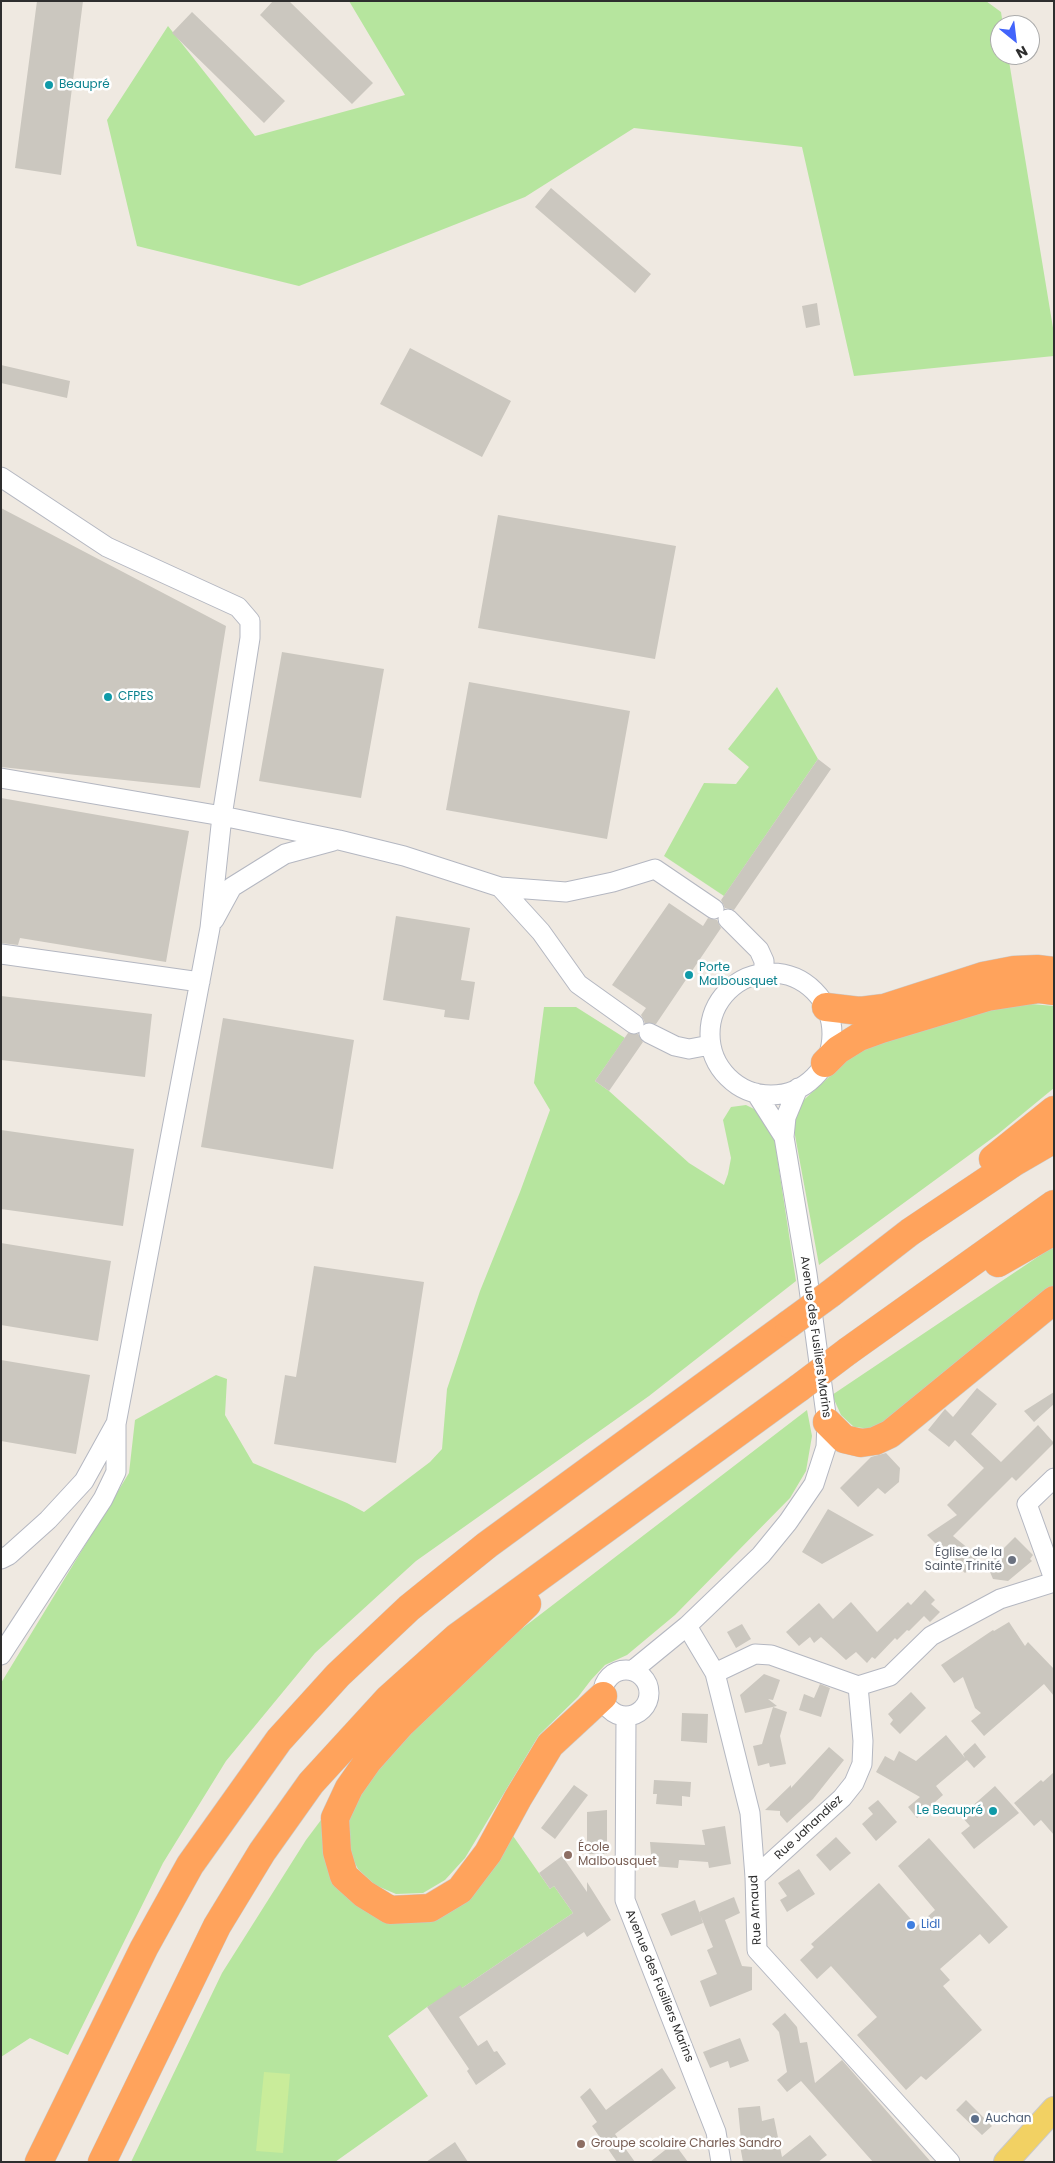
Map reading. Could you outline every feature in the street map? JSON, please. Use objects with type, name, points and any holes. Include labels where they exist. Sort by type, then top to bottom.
[{"type":"highway","points":[[826,1007],[860,1011],[884,1008],[983,976],[1014,970],[1037,969],[1054,971]]},
{"type":"highway","points":[[825,1063],[838,1050],[859,1037],[881,1029],[987,997],[1039,989],[1054,992]]},
{"type":"highway","points":[[39,2162],[144,1948],[190,1865],[279,1740],[338,1675],[424,1595],[486,1545],[830,1294],[910,1232],[1054,1110]]},
{"type":"highway","points":[[910,1232],[1013,1163],[1054,1139]]},
{"type":"highway","points":[[102,2162],[217,1926],[262,1852],[311,1783],[388,1699],[457,1637],[848,1351],[1054,1204]]},
{"type":"highway","points":[[879,1330],[1054,1231]]},
{"type":"highway","points":[[827,1422],[844,1439],[861,1443],[890,1434],[1054,1300]]},
{"type":"highway","points":[[603,1696],[550,1745],[488,1853],[460,1890],[430,1908],[390,1910],[364,1894],[344,1876],[337,1852],[335,1818],[349,1788],[368,1761],[402,1723],[481,1646],[633,1507]]},
{"type":"main road","points":[[1006,2162],[1054,2109]]},
{"type":"street","points":[[1,477],[107,547],[238,607],[250,621],[250,638],[222,816],[210,928],[116,1424],[116,1472],[103,1499],[1,1655]]},
{"type":"street","points":[[1,778],[222,816],[339,840],[404,856],[500,887],[566,892],[613,882],[655,869],[721,914],[759,950],[764,961],[764,973]]},
{"type":"street","points":[[210,928],[232,887],[285,854],[339,840]]},
{"type":"street","points":[[500,887],[541,932],[578,984],[642,1029],[675,1046],[689,1049],[710,1045]]},
{"type":"street","points":[[1,954],[200,982]]},
{"type":"street","points":[[764,973],[782,974],[798,979],[809,986],[826,1007],[832,1035],[830,1049],[825,1063],[814,1078],[798,1088],[785,1093],[770,1095],[756,1093],[733,1082],[715,1060],[710,1045],[710,1028],[714,1012],[722,997],[734,985],[748,977],[764,973]]},
{"type":"street","name":"Avenue des Fusiliers Marins","points":[[632,1671],[687,1626],[761,1555],[788,1522],[814,1484],[826,1447],[827,1422],[784,1137],[786,1117],[798,1088]]},
{"type":"street","name":"Avenue des Fusiliers Marins","points":[[756,1093],[784,1137]]},
{"type":"street","points":[[1,1559],[9,1555],[48,1520],[84,1481],[116,1424]]},
{"type":"street","points":[[715,1672],[755,1654],[771,1655],[858,1686],[890,1676],[932,1636],[1000,1599],[1054,1580],[1026,1504],[1054,1478]]},
{"type":"street","name":"Rue Arnaud","points":[[687,1626],[715,1672],[750,1813],[755,1877],[757,1950],[950,2162]]},
{"type":"street","points":[[619,1671],[632,1671],[646,1682],[647,1701],[638,1712],[626,1716],[612,1712],[606,1706],[603,1696],[604,1685],[612,1675],[619,1671]]},
{"type":"street","name":"Rue Jahandiez","points":[[755,1877],[842,1798],[854,1783],[862,1764],[863,1740],[858,1686]]},
{"type":"street","name":"Avenue des Fusiliers Marins","points":[[626,1716],[625,1900],[716,2132],[721,2162]]},
{"type":"green space","points":[[349,1],[986,1],[1001,12],[1001,15],[990,15],[990,65],[1010,65],[1054,334],[1054,356],[854,376],[802,147],[634,128],[525,197],[299,286],[137,246],[107,120],[168,26],[255,136],[405,95]]},
{"type":"green space","points":[[777,687],[818,759],[724,896],[664,856],[704,783],[736,784],[749,767],[728,749]]},
{"type":"green space","points":[[1020,1003],[1054,1006],[1054,1088],[998,1134],[819,1265],[794,1130],[795,1108],[830,1076],[845,1056],[868,1039]]},
{"type":"green space","points":[[544,1007],[576,1007],[625,1038],[595,1081],[609,1091],[689,1163],[724,1185],[731,1158],[723,1120],[731,1107],[746,1105],[764,1114],[774,1136],[796,1281],[649,1396],[416,1561],[315,1653],[226,1761],[163,1863],[68,2055],[30,2038],[1,2057],[1,1683],[129,1473],[135,1420],[216,1375],[227,1379],[225,1415],[253,1463],[364,1512],[430,1462],[442,1449],[447,1389],[480,1291],[520,1192],[550,1110],[534,1083]]},
{"type":"green space","points":[[1054,1246],[1054,1289],[898,1418],[872,1429],[854,1427],[841,1415],[832,1395]]},
{"type":"green space","points":[[807,1410],[812,1436],[806,1471],[790,1498],[675,1615],[627,1655],[605,1665],[578,1697],[539,1735],[465,1858],[445,1880],[423,1893],[396,1894],[375,1885],[358,1869],[348,1850],[346,1819],[366,1780],[451,1683]]},
{"type":"green space","points":[[330,1808],[326,1859],[423,1919],[511,1833],[550,1889],[554,1886],[573,1913],[462,1988],[427,2007],[388,2036],[428,2096],[335,2162],[131,2162],[222,1973],[306,1840]]},
{"type":"green space","points":[[264,2072],[290,2074],[283,2153],[256,2151]]},
{"type":"building","name":"Beaupré","points":[[37,1],[83,1],[61,175],[15,168]]},
{"type":"building","points":[[273,1],[289,1],[373,83],[352,104],[260,15]]},
{"type":"building","points":[[192,12],[285,101],[264,123],[172,33]]},
{"type":"building","points":[[551,188],[651,274],[635,293],[535,207]]},
{"type":"building","points":[[817,303],[820,325],[806,328],[802,306]]},
{"type":"building","points":[[410,348],[511,401],[482,457],[380,404]]},
{"type":"building","points":[[1,365],[70,381],[67,398],[1,383]]},
{"type":"building","name":"CFPES","points":[[1,508],[226,626],[200,788],[1,767]]},
{"type":"building","points":[[498,515],[676,546],[655,659],[478,628]]},
{"type":"building","points":[[282,652],[384,669],[361,798],[259,781]]},
{"type":"building","points":[[469,682],[630,711],[607,839],[446,810]]},
{"type":"building","points":[[818,759],[831,769],[734,910],[725,908],[721,900]]},
{"type":"building","points":[[1,798],[189,831],[166,962],[20,938],[18,945],[1,943]]},
{"type":"building","points":[[669,903],[703,926],[708,918],[717,920],[721,928],[656,1024],[645,1023],[641,1015],[646,1008],[612,985]]},
{"type":"building","points":[[396,916],[470,928],[461,980],[475,982],[469,1020],[444,1017],[445,1010],[383,1000]]},
{"type":"building","points":[[1,996],[152,1014],[145,1077],[1,1060]]},
{"type":"building","points":[[223,1018],[354,1040],[333,1169],[201,1147]]},
{"type":"building","points":[[628,1033],[638,1034],[643,1042],[609,1091],[595,1081]]},
{"type":"building","points":[[1,1130],[134,1149],[123,1226],[1,1209]]},
{"type":"building","points":[[1,1243],[111,1261],[98,1341],[1,1325]]},
{"type":"building","points":[[314,1266],[424,1282],[396,1463],[274,1444],[285,1375],[296,1377]]},
{"type":"building","points":[[1,1360],[90,1375],[76,1454],[1,1441]]},
{"type":"building","points":[[977,1388],[997,1404],[971,1434],[1001,1462],[1038,1425],[1054,1443],[1016,1481],[1012,1477],[953,1536],[980,1558],[965,1573],[927,1535],[957,1515],[947,1505],[984,1468],[955,1440],[949,1447],[928,1430],[945,1409],[953,1417]]},
{"type":"building","points":[[1054,1392],[1054,1404],[1034,1422],[1024,1411]]},
{"type":"building","points":[[886,1453],[900,1468],[899,1482],[885,1494],[878,1488],[858,1507],[840,1488],[871,1457]]},
{"type":"building","points":[[828,1509],[874,1535],[822,1564],[802,1552]]},
{"type":"building","name":"Église de la Sainte Trinité","points":[[1015,1537],[1033,1555],[1030,1559],[1032,1561],[1008,1581],[993,1579],[987,1565]]},
{"type":"building","points":[[925,1590],[935,1600],[931,1604],[940,1612],[930,1622],[924,1616],[909,1631],[907,1630],[897,1640],[895,1638],[875,1659],[872,1657],[867,1663],[856,1652],[846,1660],[821,1637],[814,1643],[810,1637],[799,1646],[786,1632],[819,1603],[833,1619],[851,1602],[877,1632],[908,1602],[911,1605]]},
{"type":"building","points":[[1009,1622],[1025,1646],[1028,1642],[1054,1669],[1054,1696],[1044,1684],[984,1736],[971,1721],[981,1713],[975,1708],[963,1677],[954,1683],[941,1665],[993,1630]]},
{"type":"building","points":[[742,1624],[751,1639],[736,1648],[727,1632]]},
{"type":"building","points":[[764,1674],[780,1680],[773,1700],[768,1699],[777,1706],[745,1713],[740,1695]]},
{"type":"building","points":[[820,1684],[830,1688],[821,1717],[799,1710],[804,1694],[814,1698]]},
{"type":"building","points":[[911,1692],[926,1708],[900,1734],[890,1724],[893,1720],[888,1714]]},
{"type":"building","points":[[773,1707],[787,1712],[780,1736],[786,1764],[770,1767],[769,1763],[758,1766],[753,1746],[762,1744]]},
{"type":"building","points":[[682,1713],[708,1714],[707,1743],[681,1741]]},
{"type":"building","points":[[946,1735],[965,1758],[963,1754],[975,1743],[986,1757],[974,1768],[967,1760],[936,1786],[943,1795],[917,1818],[908,1807],[920,1797],[876,1772],[885,1756],[894,1761],[899,1751],[916,1761]]},
{"type":"building","points":[[829,1747],[844,1760],[813,1799],[787,1823],[780,1815],[780,1811],[765,1810],[791,1785],[791,1788]]},
{"type":"building","points":[[1054,1772],[1054,1835],[1041,1820],[1034,1826],[1014,1803],[1041,1780],[1043,1782]]},
{"type":"building","points":[[654,1780],[691,1782],[690,1797],[682,1796],[682,1806],[656,1804],[657,1794],[653,1794]]},
{"type":"building","points":[[574,1785],[588,1795],[555,1839],[541,1828]]},
{"type":"building","points":[[995,1786],[1019,1813],[974,1849],[961,1833],[970,1826],[961,1816]]},
{"type":"building","points":[[878,1800],[897,1822],[876,1841],[862,1824],[873,1814],[868,1808]]},
{"type":"building","points":[[607,1810],[607,1854],[587,1854],[587,1812]]},
{"type":"building","points":[[725,1826],[731,1864],[709,1868],[708,1862],[679,1860],[678,1868],[652,1866],[650,1842],[705,1845],[702,1830]]},
{"type":"building","points":[[836,1837],[851,1853],[830,1871],[816,1855]]},
{"type":"building","name":"Lidl","points":[[929,1838],[1008,1927],[989,1944],[980,1934],[940,1969],[950,1980],[943,1986],[982,2030],[926,2080],[921,2076],[906,2090],[857,2035],[877,2017],[831,1966],[817,1979],[800,1960],[814,1947],[811,1944],[879,1883],[917,1926],[935,1910],[898,1866]]},
{"type":"building","points":[[562,1856],[587,1892],[587,1882],[611,1920],[587,1937],[584,1932],[459,2017],[478,2046],[487,2040],[494,2052],[497,2051],[506,2064],[476,2085],[467,2071],[469,2069],[427,2007],[460,1985],[462,1988],[573,1913],[554,1886],[550,1889],[539,1873]]},
{"type":"building","points":[[799,1869],[815,1894],[787,1912],[780,1900],[787,1896],[778,1883]]},
{"type":"building","points":[[734,1897],[740,1913],[725,1920],[742,1966],[752,1967],[752,1990],[710,2007],[700,1981],[717,1974],[707,1950],[713,1947],[699,1912]]},
{"type":"building","points":[[695,1900],[703,1923],[671,1936],[661,1914]]},
{"type":"building","points":[[785,2013],[797,2027],[800,2043],[807,2042],[815,2083],[842,2060],[931,2162],[873,2162],[801,2081],[787,2092],[777,2080],[787,2072],[779,2032],[772,2024]]},
{"type":"building","points":[[740,2038],[749,2061],[730,2068],[728,2061],[710,2068],[703,2052]]},
{"type":"building","points":[[662,2068],[676,2088],[615,2134],[635,2162],[617,2162],[592,2126],[597,2122],[580,2097],[590,2088],[606,2110]]},
{"type":"building","name":"Auchan","points":[[966,2100],[992,2126],[982,2135],[956,2110]]},
{"type":"building","points":[[760,2106],[762,2121],[774,2118],[782,2157],[810,2135],[827,2155],[818,2162],[743,2162],[739,2140],[741,2140],[738,2108]]},
{"type":"building","points":[[455,2142],[468,2162],[426,2162]]},
{"type":"building","points":[[674,2143],[688,2162],[650,2162]]},
{"type":"place","name":"Beaupré","points":[[49,85]]},
{"type":"place","name":"CFPES","points":[[108,697]]},
{"type":"place","name":"Porte Malbousquet","points":[[689,975]]},
{"type":"place","name":"Église de la Sainte Trinité","points":[[1012,1560]]},
{"type":"place","name":"Le Beaupré","points":[[993,1811]]},
{"type":"place","name":"École Malbousquet","points":[[568,1855]]},
{"type":"place","name":"Lidl","points":[[911,1925]]},
{"type":"place","name":"Auchan","points":[[975,2119]]},
{"type":"place","name":"Groupe scolaire Charles Sandro","points":[[581,2144]]}]
